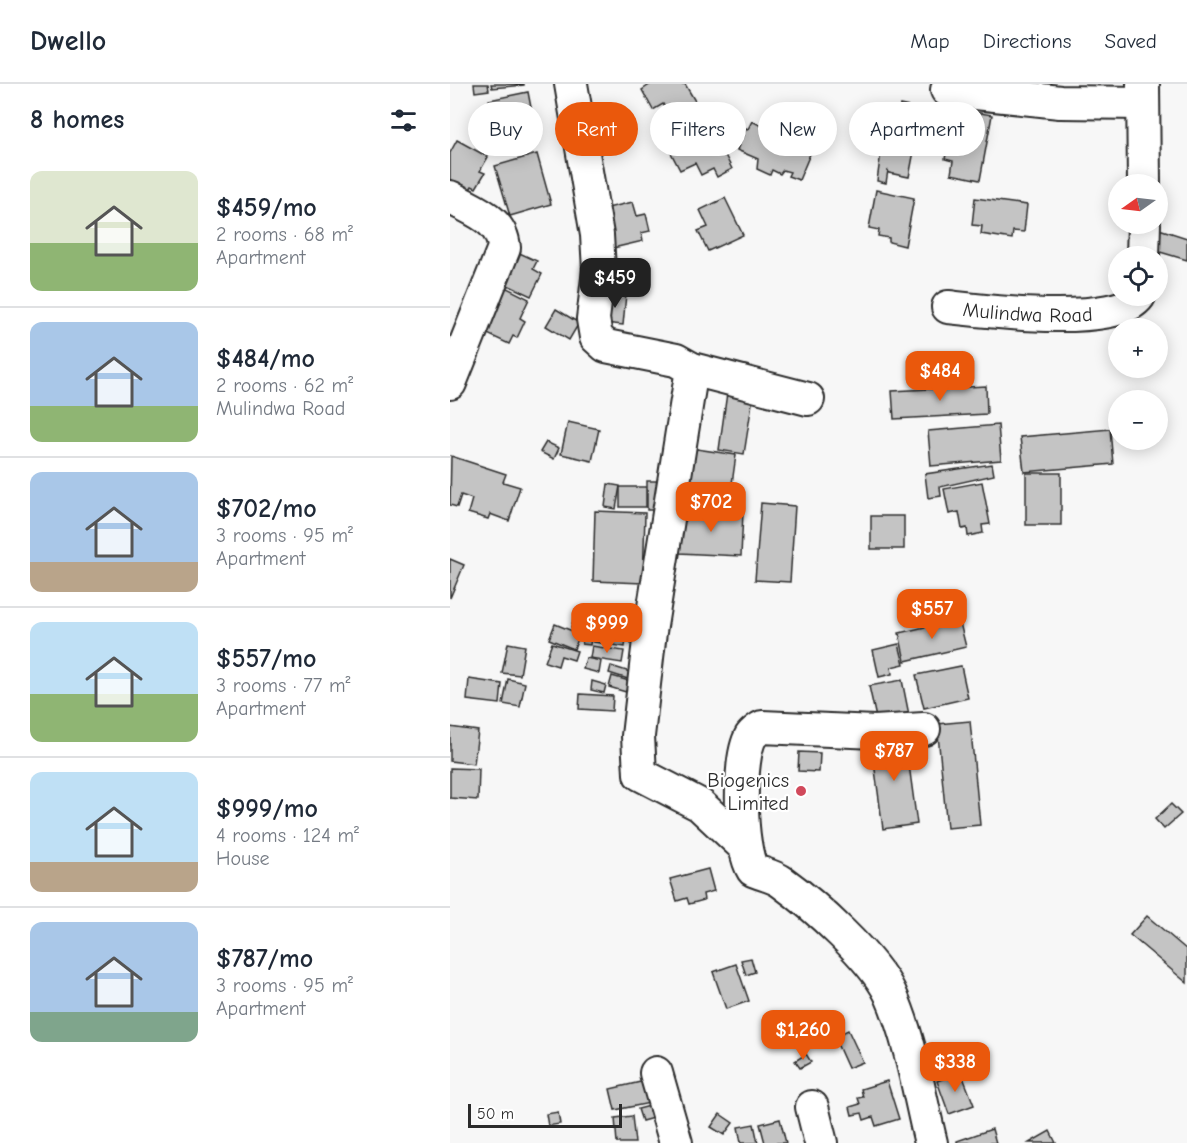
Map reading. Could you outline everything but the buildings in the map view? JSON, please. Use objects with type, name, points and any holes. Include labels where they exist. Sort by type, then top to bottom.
[{"type":"street","points":[[572,84],[597,235],[599,270],[593,319],[596,338],[606,346],[676,360],[692,369],[808,399]]},
{"type":"street","points":[[947,90],[1039,101],[1142,93],[1144,174]]},
{"type":"street","points":[[450,197],[497,225],[503,234],[504,248],[450,383]]},
{"type":"street","name":"Mulindwa Road","points":[[948,307],[1005,313],[1084,314],[1127,306]]},
{"type":"street","points":[[692,369],[650,632],[638,736],[640,774],[700,805],[745,847]]},
{"type":"street","points":[[924,729],[875,732],[762,727],[752,734],[745,755],[742,792],[745,847],[753,870],[780,880],[815,909],[866,958],[889,992],[907,1041],[931,1143]]},
{"type":"street","points":[[656,1073],[676,1143]]},
{"type":"street","points":[[812,1107],[821,1143]]},
{"type":"place","name":"Biogenics Limited","points":[[801,791]]}]
